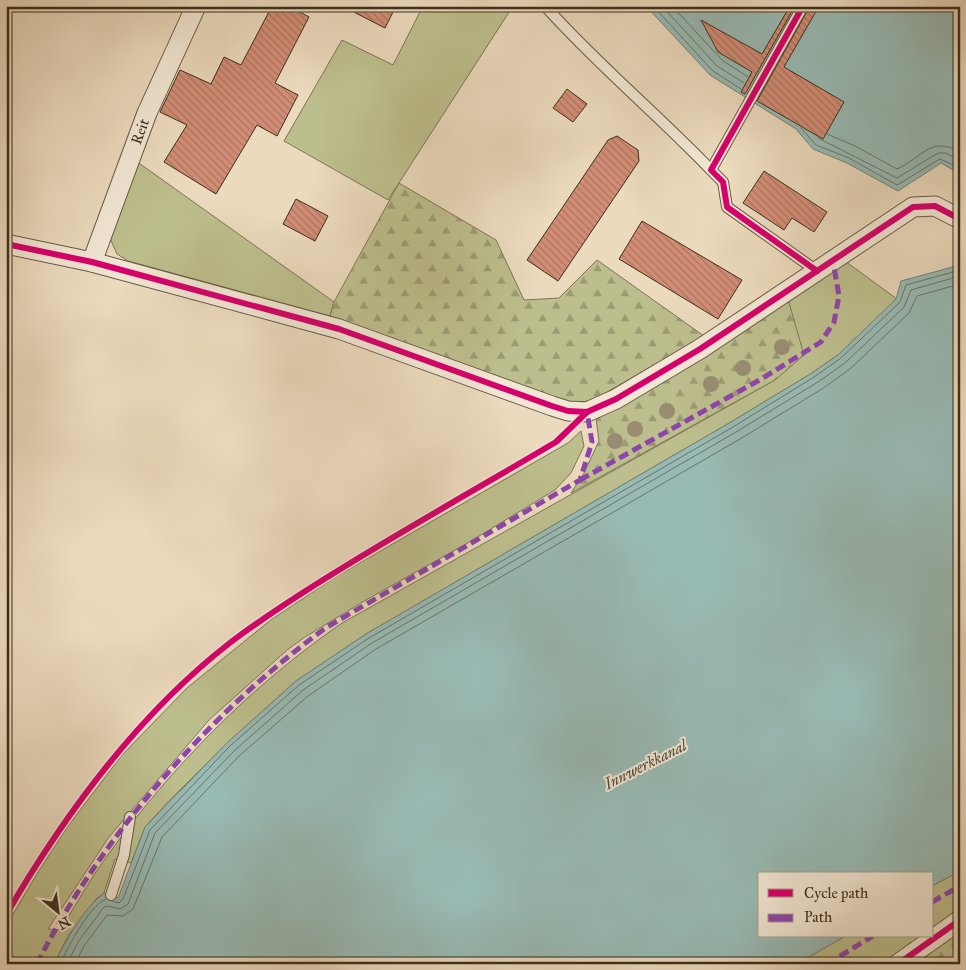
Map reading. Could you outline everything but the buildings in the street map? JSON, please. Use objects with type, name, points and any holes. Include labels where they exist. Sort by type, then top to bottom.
[{"type":"street","name":"Reit","points":[[92,262],[147,112],[196,6]]},
{"type":"street","points":[[6,244],[92,262],[339,329],[552,406],[568,411],[587,412],[616,400],[692,354],[913,208],[935,206],[960,219]]},
{"type":"street","points":[[898,964],[960,920]]},
{"type":"lane","points":[[545,6],[579,44],[680,138],[723,182],[727,207],[817,272]]},
{"type":"lane","points":[[711,170],[803,6]]},
{"type":"lane","points":[[111,895],[124,855],[130,817]]},
{"type":"green space","points":[[423,6],[513,6],[388,200],[284,141],[342,40],[393,65]]},
{"type":"green space","points":[[136,161],[334,302],[330,316],[128,261],[117,254],[109,236]]},
{"type":"green space","points":[[399,183],[496,240],[524,300],[559,298],[597,260],[704,336],[595,399],[583,402],[568,402],[330,316],[334,302]]},
{"type":"green space","points":[[845,261],[897,299],[838,355],[731,422],[366,634],[296,681],[227,743],[145,827],[131,863],[115,859],[104,893],[96,899],[68,936],[54,964],[6,964],[6,926],[68,826],[122,755],[187,688],[272,619],[337,576],[568,443],[581,431],[584,446],[571,473],[555,490],[305,637],[287,650],[209,720],[109,837],[48,929],[60,930],[107,856],[158,790],[215,729],[276,673],[342,623],[775,380],[788,299]]},
{"type":"green space","points":[[788,299],[804,355],[775,380],[571,493],[584,473],[599,441],[596,418]]},
{"type":"green space","points":[[960,871],[960,916],[934,932],[934,885]]},
{"type":"green space","points":[[960,925],[960,964],[905,964]]},
{"type":"green space","points":[[842,938],[925,938],[890,964],[797,964]]},
{"type":"water","points":[[646,6],[960,6],[960,174],[941,163],[898,191],[847,163],[813,149],[796,129],[710,75]]},
{"type":"water","name":"Innwerkkanal","points":[[960,265],[960,871],[934,885],[934,872],[758,872],[758,938],[842,938],[797,964],[54,964],[76,926],[96,900],[104,893],[118,898],[145,827],[227,743],[296,681],[366,634],[812,373],[838,355],[896,299],[901,281]]},
{"type":"marked path","points":[[580,480],[763,378],[821,342],[834,322],[839,296],[833,261]]},
{"type":"marked path","points":[[37,964],[63,916],[93,869],[126,823],[162,779],[201,737],[284,660],[327,627],[580,480],[592,442],[587,412]]},
{"type":"marked path","points":[[934,901],[960,886]]},
{"type":"marked path","points":[[827,964],[870,938]]},
{"type":"cycle path","points":[[803,6],[711,170],[723,182],[727,207],[817,271]]},
{"type":"cycle path","points":[[6,244],[92,262],[339,329],[552,406],[568,411],[587,412],[616,399],[700,349],[913,207],[935,206],[960,219]]},
{"type":"cycle path","points":[[6,915],[53,840],[105,768],[134,734],[197,670],[231,642],[277,609],[382,544],[556,442],[587,412]]},
{"type":"cycle path","points":[[898,964],[960,920]]}]
